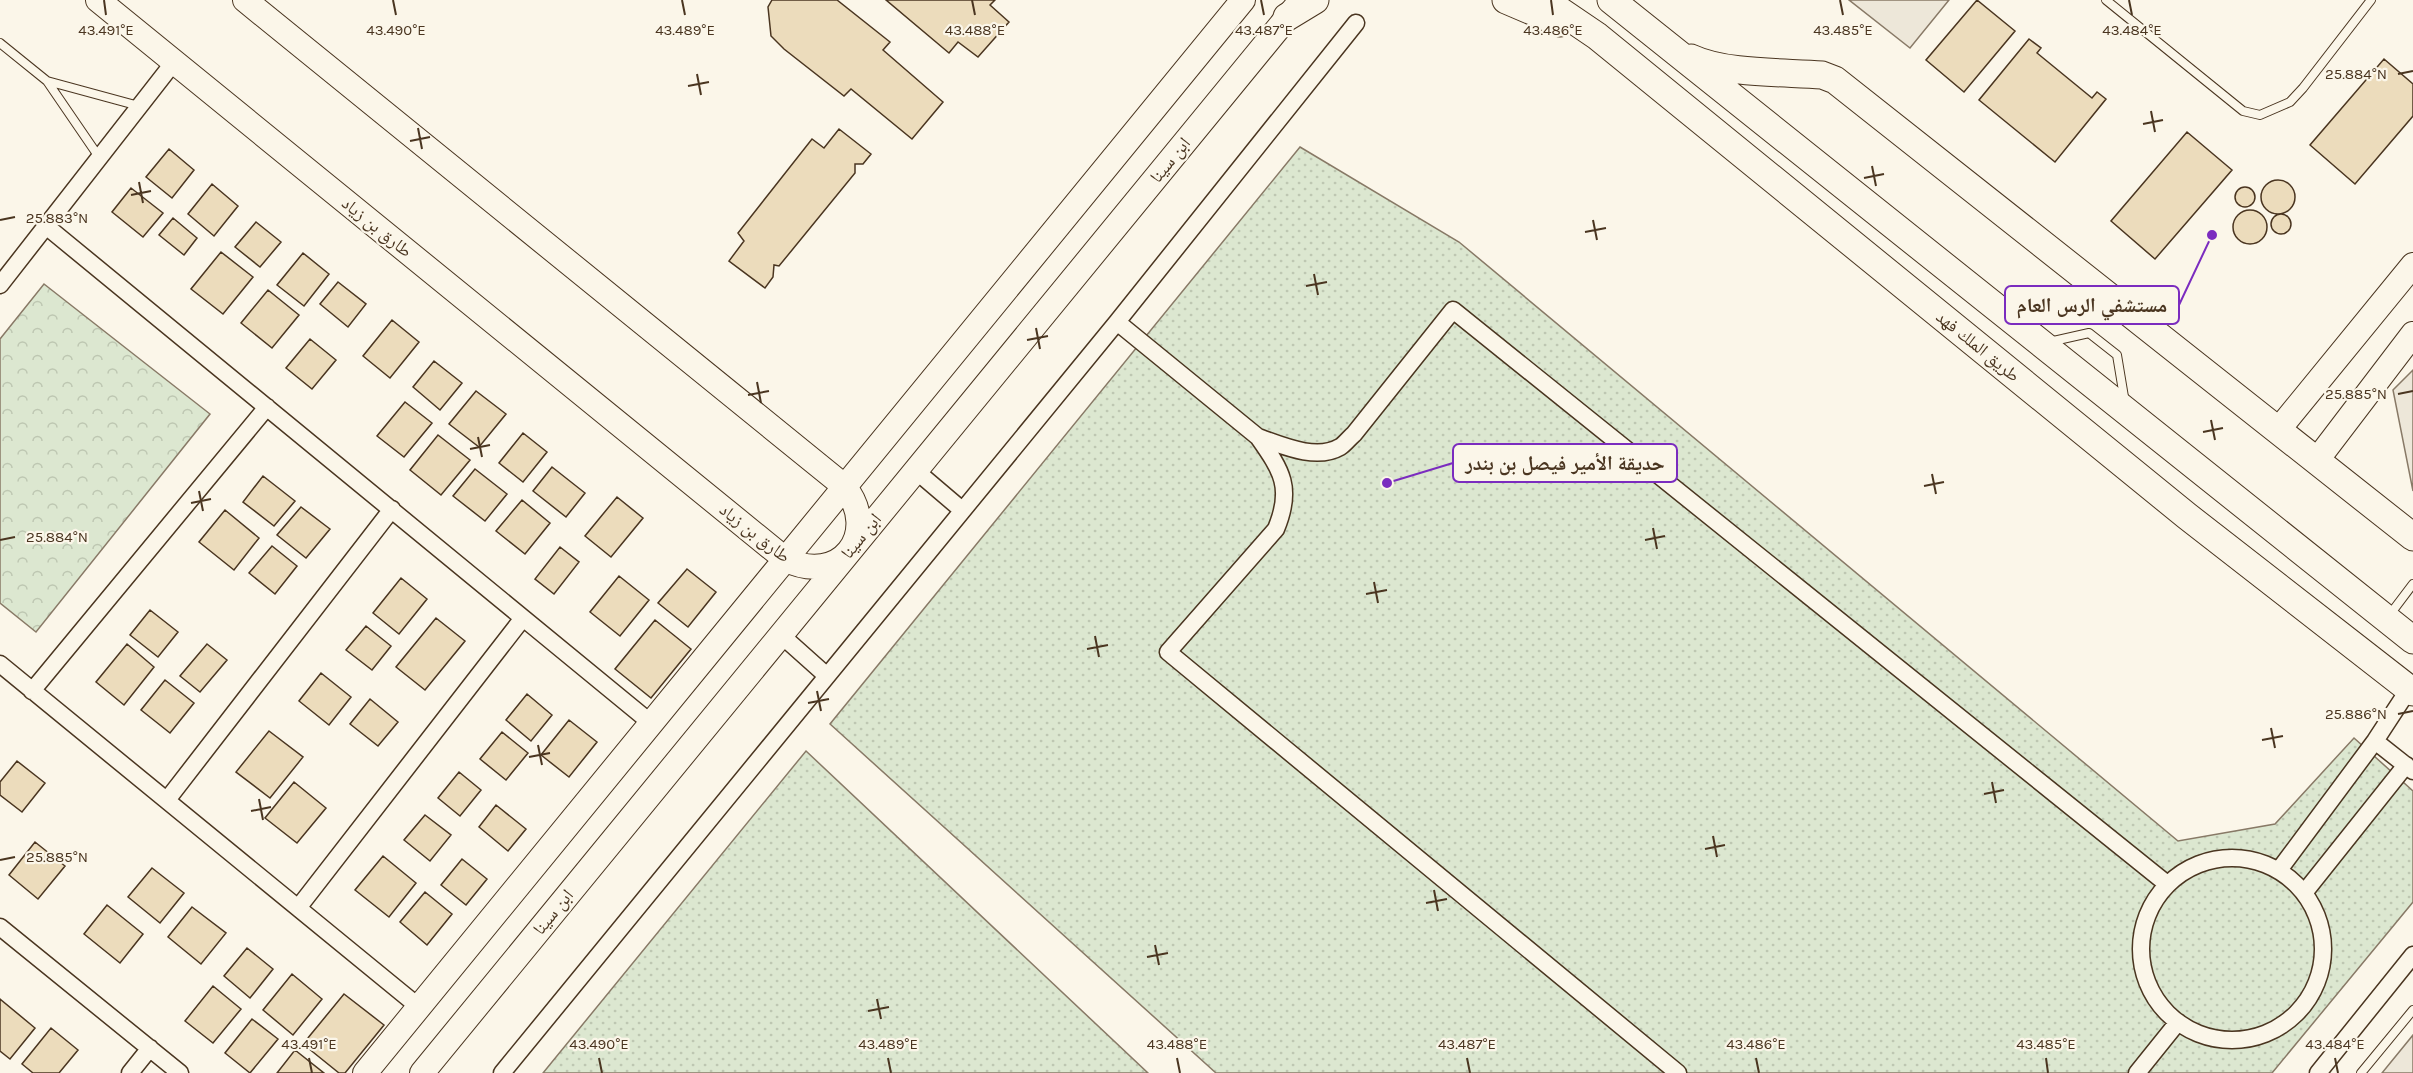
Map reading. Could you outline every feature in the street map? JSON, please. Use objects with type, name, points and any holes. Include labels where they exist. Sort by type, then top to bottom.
[{"type":"main road","points":[[1295,9],[1315,0]]},
{"type":"main road","points":[[1506,0],[1597,36]]},
{"type":"main road","name":"طريق الملك فهد","points":[[1544,0],[1597,36],[2187,516],[2411,691]]},
{"type":"main road","points":[[1611,0],[2413,640]]},
{"type":"main road","points":[[1670,47],[1702,63],[1723,68],[1822,75],[1835,80],[2413,537]]},
{"type":"street","name":"طارق بن زياد","points":[[98,0],[785,559],[797,565],[817,567],[837,561],[847,553]]},
{"type":"street","points":[[244,0],[844,486],[854,498],[859,512],[859,527],[855,540],[847,553]]},
{"type":"street","points":[[365,1073],[1243,0]]},
{"type":"street","name":"ابن سينا","points":[[422,1073],[1295,9]]},
{"type":"street","points":[[502,1073],[1117,322],[1356,23]]},
{"type":"street","points":[[0,285],[174,62]]},
{"type":"street","points":[[46,226],[651,723]]},
{"type":"street","points":[[2279,429],[2413,265]]},
{"type":"street","points":[[1258,437],[1294,450],[1314,452],[1339,448],[1354,434],[1453,310],[2167,884]]},
{"type":"street","points":[[1117,322],[1258,437],[1278,466],[1284,489],[1284,511],[1276,530],[1168,652],[1678,1073]]},
{"type":"street","points":[[2317,460],[2413,334]]},
{"type":"street","points":[[32,691],[267,407]]},
{"type":"street","points":[[915,470],[962,510]]},
{"type":"street","points":[[167,800],[392,509]]},
{"type":"street","points":[[298,908],[524,618]]},
{"type":"street","points":[[780,634],[827,676]]},
{"type":"street","points":[[0,664],[419,1007]]},
{"type":"street","points":[[2279,870],[2411,691]]},
{"type":"street","points":[[2304,893],[2410,768],[2375,741]]},
{"type":"street","points":[[2222,859],[2253,861],[2279,870],[2304,893],[2319,921],[2323,951],[2317,981],[2302,1008],[2280,1027],[2252,1038],[2223,1040],[2195,1033],[2170,1017],[2152,994],[2142,966],[2141,937],[2150,909],[2167,884],[2192,867],[2222,859]]},
{"type":"street","points":[[2,931],[180,1073]]},
{"type":"street","points":[[2318,1073],[2413,955]]},
{"type":"street","points":[[2137,1073],[2178,1022]]},
{"type":"street","points":[[130,1073],[150,1048]]},
{"type":"lane","points":[[2106,0],[2243,111],[2260,115],[2290,102],[2297,95],[2371,0]]},
{"type":"lane","points":[[0,43],[47,81],[99,157]]},
{"type":"lane","points":[[47,81],[139,106]]},
{"type":"lane","points":[[2041,343],[2089,333],[2117,355],[2127,412]]},
{"type":"lane","points":[[2387,620],[2413,584]]},
{"type":"lane","points":[[2361,1073],[2413,1010]]},
{"type":"green space","points":[[1300,147],[1459,242],[2178,841],[2275,824],[2354,738],[2413,791],[2413,902],[2272,1073],[1216,1073],[830,724]]},
{"type":"green space","points":[[44,284],[210,414],[36,632],[0,603],[0,339]]},
{"type":"green space","points":[[806,751],[1148,1073],[543,1073]]},
{"type":"shaded area","points":[[1849,0],[1949,0],[1910,48]]},
{"type":"shaded area","points":[[2413,370],[2413,491],[2393,390]]},
{"type":"shaded area","points":[[2413,1035],[2413,1073],[2382,1073]]},
{"type":"building","points":[[772,0],[837,0],[890,42],[883,50],[943,102],[912,139],[851,89],[844,96],[784,49],[771,36],[768,7]]},
{"type":"building","points":[[886,0],[995,0],[990,5],[1009,22],[978,57],[958,42],[949,53]]},
{"type":"building","points":[[1977,0],[2015,31],[1964,92],[1926,60]]},
{"type":"building","points":[[2029,39],[2041,48],[2037,53],[2092,98],[2097,92],[2106,99],[2055,162],[1979,100]]},
{"type":"building","points":[[2384,59],[2413,84],[2413,116],[2355,184],[2310,145]]},
{"type":"building","points":[[839,129],[871,154],[863,164],[855,164],[855,173],[779,266],[774,265],[773,277],[765,288],[729,261],[744,241],[738,233],[812,139],[824,148]]},
{"type":"building","points":[[2187,132],[2232,170],[2155,259],[2111,221]]},
{"type":"building","points":[[169,149],[194,170],[172,198],[146,177]]},
{"type":"building","points":[[2278,180],[2290,185],[2295,197],[2290,209],[2278,214],[2266,209],[2261,197],[2266,185]]},
{"type":"building","points":[[212,184],[238,206],[214,236],[188,214]]},
{"type":"building","points":[[2245,187],[2252,190],[2255,197],[2252,204],[2245,207],[2238,204],[2235,197],[2238,190]]},
{"type":"building","points":[[131,188],[163,213],[143,237],[112,212]]},
{"type":"building","points":[[2250,210],[2262,215],[2267,227],[2262,239],[2250,244],[2238,239],[2233,227],[2238,215]]},
{"type":"building","points":[[2281,214],[2288,217],[2291,224],[2288,231],[2281,234],[2274,231],[2271,224],[2274,217]]},
{"type":"building","points":[[173,218],[197,238],[184,255],[159,235]]},
{"type":"building","points":[[256,222],[281,242],[260,267],[235,247]]},
{"type":"building","points":[[221,252],[253,277],[223,314],[191,289]]},
{"type":"building","points":[[303,253],[329,274],[304,306],[277,285]]},
{"type":"building","points":[[338,282],[366,304],[348,327],[320,304]]},
{"type":"building","points":[[268,290],[299,315],[272,348],[241,323]]},
{"type":"building","points":[[392,320],[419,342],[390,378],[363,356]]},
{"type":"building","points":[[310,339],[336,360],[312,389],[286,368]]},
{"type":"building","points":[[434,361],[462,383],[440,410],[413,387]]},
{"type":"building","points":[[476,391],[506,414],[479,447],[449,424]]},
{"type":"building","points":[[405,402],[432,423],[404,457],[377,436]]},
{"type":"building","points":[[523,433],[547,452],[523,482],[499,463]]},
{"type":"building","points":[[438,435],[470,460],[441,495],[410,470]]},
{"type":"building","points":[[552,467],[585,493],[566,517],[533,491]]},
{"type":"building","points":[[475,469],[507,494],[485,521],[453,496]]},
{"type":"building","points":[[263,476],[295,501],[274,526],[243,502]]},
{"type":"building","points":[[617,497],[643,518],[611,557],[585,536]]},
{"type":"building","points":[[522,500],[550,523],[525,554],[496,531]]},
{"type":"building","points":[[301,507],[330,529],[306,558],[277,535]]},
{"type":"building","points":[[225,510],[259,538],[234,570],[199,542]]},
{"type":"building","points":[[272,546],[297,566],[275,594],[249,573]]},
{"type":"building","points":[[560,547],[579,562],[554,594],[535,579]]},
{"type":"building","points":[[687,569],[716,592],[688,627],[658,603]]},
{"type":"building","points":[[619,576],[649,600],[620,636],[590,612]]},
{"type":"building","points":[[401,578],[427,599],[399,634],[373,613]]},
{"type":"building","points":[[150,610],[178,632],[158,657],[130,635]]},
{"type":"building","points":[[436,618],[465,641],[425,690],[396,667]]},
{"type":"building","points":[[655,620],[691,649],[651,698],[615,669]]},
{"type":"building","points":[[366,626],[391,646],[372,670],[346,650]]},
{"type":"building","points":[[127,644],[154,667],[124,705],[96,682]]},
{"type":"building","points":[[207,644],[227,660],[200,692],[180,676]]},
{"type":"building","points":[[321,673],[351,697],[329,725],[299,701]]},
{"type":"building","points":[[165,680],[194,703],[170,733],[141,710]]},
{"type":"building","points":[[527,694],[552,715],[531,741],[506,720]]},
{"type":"building","points":[[370,699],[398,722],[378,746],[350,724]]},
{"type":"building","points":[[569,720],[597,742],[569,777],[541,755]]},
{"type":"building","points":[[269,731],[303,757],[270,798],[236,772]]},
{"type":"building","points":[[502,732],[528,753],[506,780],[480,759]]},
{"type":"building","points":[[17,761],[45,783],[22,812],[0,795],[0,782]]},
{"type":"building","points":[[459,772],[481,790],[460,816],[438,798]]},
{"type":"building","points":[[294,782],[326,808],[297,843],[265,818]]},
{"type":"building","points":[[496,805],[526,829],[508,851],[479,827]]},
{"type":"building","points":[[425,815],[451,835],[430,861],[404,840]]},
{"type":"building","points":[[35,842],[65,866],[38,899],[9,875]]},
{"type":"building","points":[[383,856],[416,883],[389,917],[355,890]]},
{"type":"building","points":[[462,859],[487,879],[466,905],[441,885]]},
{"type":"building","points":[[152,868],[184,893],[160,923],[128,897]]},
{"type":"building","points":[[425,892],[452,914],[427,945],[400,922]]},
{"type":"building","points":[[107,905],[143,934],[120,963],[84,934]]},
{"type":"building","points":[[192,907],[226,933],[201,964],[168,937]]},
{"type":"building","points":[[247,948],[273,969],[250,998],[224,976]]},
{"type":"building","points":[[292,974],[322,999],[293,1035],[263,1010]]},
{"type":"building","points":[[213,986],[241,1009],[213,1043],[185,1021]]},
{"type":"building","points":[[344,994],[384,1025],[345,1073],[339,1073],[303,1044]]},
{"type":"building","points":[[0,999],[35,1028],[10,1059],[0,1051]]},
{"type":"building","points":[[252,1019],[278,1039],[250,1073],[225,1053]]},
{"type":"building","points":[[51,1028],[78,1050],[59,1073],[33,1073],[22,1064]]},
{"type":"building","points":[[295,1050],[324,1073],[277,1073]]},
{"type":"place","name":"مستشفي الرس العام","points":[[2212,235]]},
{"type":"place","name":"حديقة الأمير فيصل بن بندر","points":[[1387,483]]}]
